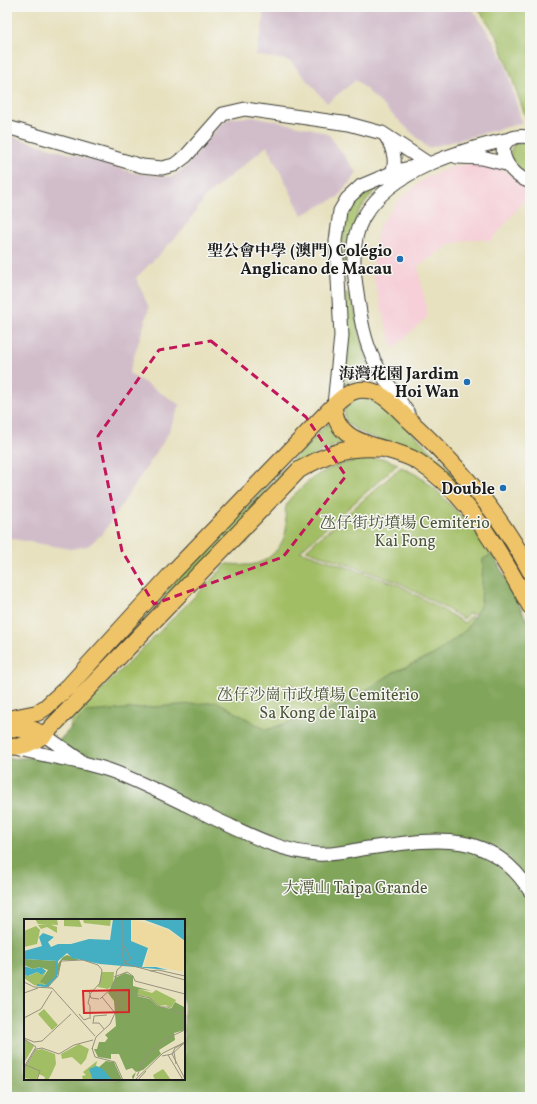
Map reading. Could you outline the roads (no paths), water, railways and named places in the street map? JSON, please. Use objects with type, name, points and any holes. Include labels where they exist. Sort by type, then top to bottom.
[{"type":"main road","points":[[7,719],[36,713],[46,707],[68,687],[174,572],[348,392],[356,390],[377,392],[418,428],[461,472],[491,509],[518,547],[530,570]]},
{"type":"main road","points":[[334,405],[334,415],[337,424],[348,435],[417,461],[450,488],[474,515],[496,544],[530,606]]},
{"type":"main road","points":[[11,747],[28,745],[44,735],[299,470],[324,456],[336,452],[364,447],[386,449]]},
{"type":"main road","points":[[7,728],[34,730],[44,735]]},
{"type":"street","points":[[7,127],[150,168],[162,168],[174,165],[186,156],[223,114],[245,109],[349,124],[385,135],[429,164]]},
{"type":"street","points":[[385,135],[393,152],[395,163],[394,172],[376,194],[364,217],[356,238],[354,275],[365,334],[374,362],[418,428]]},
{"type":"street","points":[[334,405],[341,336],[336,235],[340,211],[354,191],[365,184],[394,172],[429,164],[447,157],[514,138],[529,136]]},
{"type":"street","points":[[506,164],[502,152],[504,146],[514,138]]},
{"type":"street","points":[[447,157],[482,158],[506,164],[528,183]]},
{"type":"street","points":[[364,217],[392,187],[429,164]]},
{"type":"street","points":[[338,279],[344,284],[351,281],[354,275]]},
{"type":"street","points":[[44,735],[85,764]]},
{"type":"street","points":[[11,747],[36,754],[85,764],[116,773],[262,841],[289,850],[318,854],[335,853],[409,843],[445,840],[475,845],[499,858],[510,866],[530,891]]},
{"type":"place","name":"聖公會中學 (澳門) Colégio Anglicano de Macau","points":[[400,259]]},
{"type":"place","name":"海灣花園 Jardim Hoi Wan","points":[[467,382]]},
{"type":"place","name":"Double","points":[[503,488]]},
{"type":"park label","name":"氹仔街坊墳場 Cemitério Kai Fong","points":[[405,531]]},
{"type":"park label","name":"氹仔沙崗市政墳場 Cemitério Sa Kong de Taipa","points":[[318,703]]},
{"type":"park label","name":"大潭山 Taipa Grande","points":[[355,887]]}]
